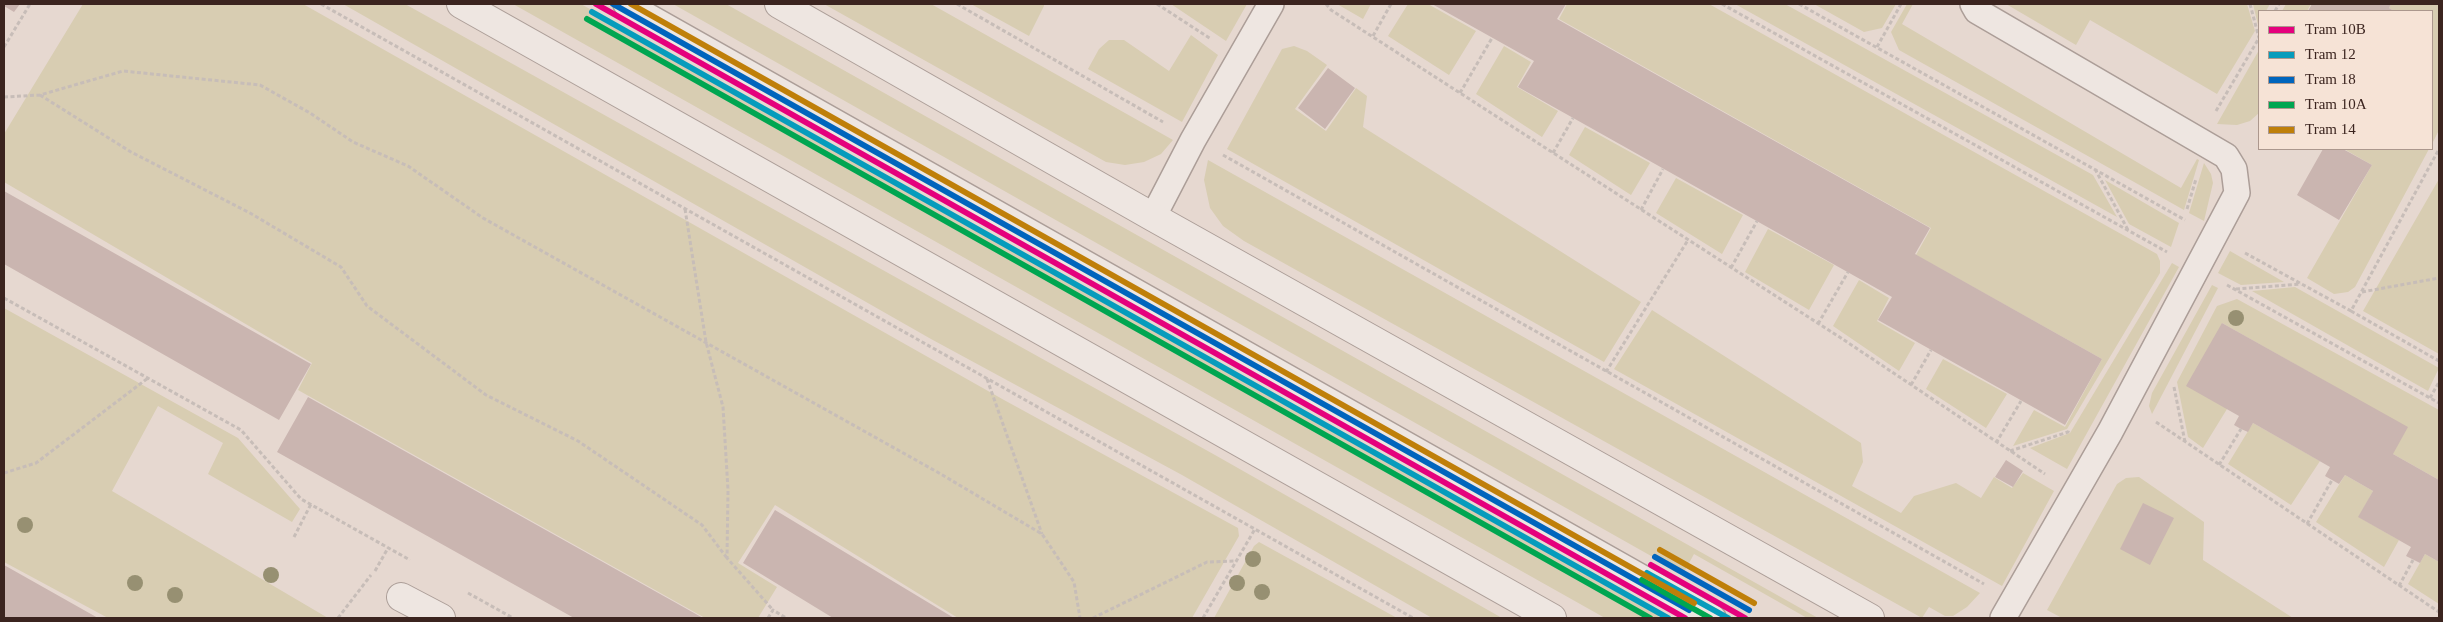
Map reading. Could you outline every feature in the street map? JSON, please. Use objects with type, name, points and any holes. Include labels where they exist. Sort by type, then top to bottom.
[{"type":"street","points":[[461,4],[1552,618]]},
{"type":"street","points":[[779,4],[1153,217],[1870,618]]},
{"type":"street","points":[[402,597],[441,618]]},
{"type":"lane","points":[[626,4],[1713,618]]},
{"type":"lane","points":[[1153,217],[1193,140],[1271,4]]},
{"type":"lane","points":[[1973,4],[1977,11],[2226,156],[2234,169],[2237,193],[2110,432],[2003,618]]},
{"type":"path","points":[[4,47],[30,4]]},
{"type":"path","points":[[322,4],[1413,618]]},
{"type":"path","points":[[957,4],[1158,119]]},
{"type":"path","points":[[1326,4],[1331,10],[1818,324],[2029,463]]},
{"type":"path","points":[[1373,36],[1391,4]]},
{"type":"path","points":[[1722,4],[2439,403]]},
{"type":"path","points":[[1798,4],[2439,361]]},
{"type":"path","points":[[1877,47],[1901,4]]},
{"type":"path","points":[[2250,4],[2258,34]]},
{"type":"path","points":[[1460,93],[1492,38]]},
{"type":"path","points":[[4,97],[40,95],[123,71],[260,85],[310,112],[353,142],[408,166],[483,218],[939,473],[1042,534]]},
{"type":"path","points":[[40,95],[131,152],[250,213],[341,267],[367,306],[486,395],[578,441],[702,525],[727,558],[773,610],[786,618]]},
{"type":"path","points":[[1553,153],[1573,118]]},
{"type":"path","points":[[2351,311],[2439,150]]},
{"type":"path","points":[[1226,157],[1984,585]]},
{"type":"path","points":[[1640,210],[1664,169]]},
{"type":"path","points":[[2095,169],[2129,231]]},
{"type":"path","points":[[685,210],[706,342],[723,408],[728,490],[727,558]]},
{"type":"path","points":[[1731,268],[1757,221]]},
{"type":"path","points":[[1606,372],[1688,240]]},
{"type":"path","points":[[1818,324],[1848,272]]},
{"type":"path","points":[[2361,292],[2439,278]]},
{"type":"path","points":[[2235,290],[2301,284]]},
{"type":"path","points":[[4,298],[242,430],[301,498],[412,561]]},
{"type":"path","points":[[1911,385],[1931,350]]},
{"type":"path","points":[[4,473],[36,463],[148,378]]},
{"type":"path","points":[[987,379],[1042,534],[1074,582],[1080,618]]},
{"type":"path","points":[[2173,381],[2185,442]]},
{"type":"path","points":[[2430,398],[2439,382]]},
{"type":"path","points":[[1996,443],[2021,401]]},
{"type":"path","points":[[2153,420],[2439,612]]},
{"type":"path","points":[[2010,452],[2068,432],[2073,424]]},
{"type":"path","points":[[2219,465],[2241,429]]},
{"type":"path","points":[[2307,524],[2332,480]]},
{"type":"path","points":[[294,537],[311,504]]},
{"type":"path","points":[[1203,618],[1255,529]]},
{"type":"path","points":[[338,618],[375,571],[388,548]]},
{"type":"path","points":[[2399,586],[2413,560]]},
{"type":"path","points":[[1093,618],[1206,562],[1236,561]]},
{"type":"path","points":[[466,592],[513,618]]},
{"type":"path","points":[[768,618],[773,610]]},
{"type":"shaded area","points":[[83,4],[303,4],[1004,400],[1238,528],[1239,536],[1192,618],[958,618],[775,505],[738,563],[777,587],[758,618],[705,618],[298,390],[312,363],[4,182],[4,134]]},
{"type":"shaded area","points":[[343,4],[405,4],[1215,455],[1502,618],[1432,618],[1182,475],[931,339]]},
{"type":"shaded area","points":[[513,4],[581,4],[1660,614],[1658,618],[1605,618]]},
{"type":"shaded area","points":[[673,4],[726,4],[1818,618],[1807,618],[1694,554],[1683,574]]},
{"type":"shaded area","points":[[824,4],[931,4],[1173,140],[1161,154],[1144,162],[1125,165],[1106,162]]},
{"type":"shaded area","points":[[971,4],[1044,4],[1044,6],[1029,36]]},
{"type":"shaded area","points":[[1171,4],[1247,4],[1226,41]]},
{"type":"shaded area","points":[[1337,4],[1371,4],[1363,19]]},
{"type":"shaded area","points":[[1408,4],[1428,4],[1476,31],[1449,75],[1388,36]]},
{"type":"shaded area","points":[[1567,4],[1709,4],[2157,254],[2160,261],[2160,273],[2067,429],[2013,446],[2034,410],[2065,427],[2102,359],[1916,255],[1931,228],[1559,19]]},
{"type":"shaded area","points":[[1735,4],[1785,4],[2093,175],[2117,217]]},
{"type":"shaded area","points":[[1814,4],[1896,4],[1882,28],[1864,32]]},
{"type":"shaded area","points":[[1907,4],[1913,4],[1902,24],[2181,188],[2197,159],[2199,160],[2184,210],[1899,50],[1891,32]]},
{"type":"shaded area","points":[[2006,4],[2247,4],[2255,31],[2217,94],[2090,20],[2076,45]]},
{"type":"shaded area","points":[[2253,4],[2270,4],[2267,10],[2258,10],[2258,25]]},
{"type":"shaded area","points":[[2286,4],[2311,4],[2308,10],[2283,10]]},
{"type":"shaded area","points":[[2391,4],[2439,4],[2439,130],[2433,142],[2433,10],[2392,10],[2389,8]]},
{"type":"shaded area","points":[[1191,35],[1218,55],[1182,122],[1088,69],[1099,49],[1109,40],[1124,40],[1169,71]]},
{"type":"shaded area","points":[[1294,46],[1307,51],[1327,65],[1295,109],[1326,131],[1356,88],[1367,96],[1363,127],[1641,302],[1604,362],[1227,149],[1282,49]]},
{"type":"shaded area","points":[[1504,46],[1531,62],[1517,87],[1558,111],[1542,137],[1476,94]]},
{"type":"shaded area","points":[[2258,52],[2258,114],[2250,121],[2237,125],[2217,124]]},
{"type":"shaded area","points":[[1585,127],[1650,163],[1631,195],[1569,155]]},
{"type":"shaded area","points":[[2346,150],[2428,150],[2355,287],[2348,292],[2334,294],[2307,278],[2372,165]]},
{"type":"shaded area","points":[[1208,160],[1980,593],[1967,607],[1953,616],[1945,616],[1929,607],[1922,618],[1244,241],[1223,226],[1210,208],[1204,180]]},
{"type":"shaded area","points":[[2204,163],[2211,174],[2213,183],[2204,221],[2189,213]]},
{"type":"shaded area","points":[[1676,178],[1743,215],[1722,254],[1656,213]]},
{"type":"shaded area","points":[[2439,179],[2439,354],[2363,311]]},
{"type":"shaded area","points":[[2105,180],[2179,223],[2171,247],[2129,224]]},
{"type":"shaded area","points":[[1768,229],[1834,265],[1809,310],[1745,272]]},
{"type":"shaded area","points":[[2230,251],[2284,282],[2241,285],[2218,273]]},
{"type":"shaded area","points":[[2172,263],[2179,267],[2067,469],[2030,448],[2070,433]]},
{"type":"shaded area","points":[[1859,280],[1889,298],[1877,321],[1915,343],[1899,371],[1833,326]]},
{"type":"shaded area","points":[[2212,285],[2218,288],[2152,414],[2149,406],[2152,393]]},
{"type":"shaded area","points":[[2295,287],[2439,368],[2428,391],[2252,291]]},
{"type":"shaded area","points":[[2237,299],[2439,410],[2439,480],[2393,454],[2339,389],[2222,323],[2227,409],[2203,448],[2188,437],[2177,382],[2217,306]]},
{"type":"shaded area","points":[[4,308],[238,438],[300,509],[292,522],[208,474],[223,443],[158,406],[112,491],[328,618],[108,618],[4,562]]},
{"type":"shaded area","points":[[1652,310],[1861,443],[1863,462],[1852,486],[1901,513],[1914,496],[1956,483],[1981,498],[1994,477],[2012,488],[2023,473],[2054,491],[2002,586],[1614,369]]},
{"type":"shaded area","points":[[1943,359],[2007,394],[1986,428],[1926,389]]},
{"type":"shaded area","points":[[2253,423],[2320,461],[2291,505],[2228,464]]},
{"type":"shaded area","points":[[2345,475],[2373,491],[2359,517],[2399,540],[2384,567],[2316,522]]},
{"type":"shaded area","points":[[2139,477],[2204,522],[2203,560],[2293,618],[2062,618],[2047,610],[2117,484],[2126,478]]},
{"type":"shaded area","points":[[1259,542],[1397,618],[1214,618],[1254,546]]},
{"type":"shaded area","points":[[2425,554],[2439,562],[2439,604],[2408,584]]},
{"type":"building","points":[[4,4],[20,4],[14,12],[4,6]]},
{"type":"building","points":[[1432,4],[1566,4],[1557,19],[1930,228],[1915,254],[2102,359],[2065,425],[1878,320],[1892,297],[1518,87],[1534,61]]},
{"type":"building","points":[[2312,4],[2391,4],[2389,8],[2392,10],[2309,10]]},
{"type":"building","points":[[1328,68],[1355,88],[1325,129],[1298,108]]},
{"type":"building","points":[[2322,150],[2345,150],[2372,165],[2339,220],[2297,195]]},
{"type":"building","points":[[4,191],[311,364],[279,420],[4,264]]},
{"type":"building","points":[[2222,323],[2408,427],[2393,454],[2439,480],[2439,562],[2425,554],[2420,563],[2406,556],[2411,547],[2358,517],[2373,491],[2345,475],[2339,484],[2325,476],[2330,467],[2253,423],[2248,432],[2241,429],[2234,425],[2239,416],[2186,386]]},
{"type":"building","points":[[308,397],[703,618],[574,618],[277,452]]},
{"type":"building","points":[[2006,460],[2023,471],[2013,487],[1995,477]]},
{"type":"building","points":[[2143,503],[2174,518],[2150,565],[2120,549]]},
{"type":"building","points":[[775,510],[954,618],[833,618],[743,563]]},
{"type":"building","points":[[4,565],[98,618],[4,618]]},
{"type":"tram line","name":"10B","points":[[596,4],[1685,618]]},
{"type":"tram line","name":"18","points":[[613,4],[1689,610]]},
{"type":"tram line","name":"14","points":[[631,4],[1694,603]]},
{"type":"tram line","name":"12","points":[[592,12],[1668,618]]},
{"type":"tram line","name":"10A","points":[[587,19],[1650,618]]},
{"type":"tram line","name":"14","points":[[1660,550],[1754,603]]},
{"type":"tram line","name":"18","points":[[1655,557],[1749,610]]},
{"type":"tram line","name":"10B","points":[[1651,565],[1745,618]]},
{"type":"tram line","name":"12","points":[[1647,573],[1728,618]]},
{"type":"tram line","name":"10A","points":[[1642,580],[1710,618]]}]
